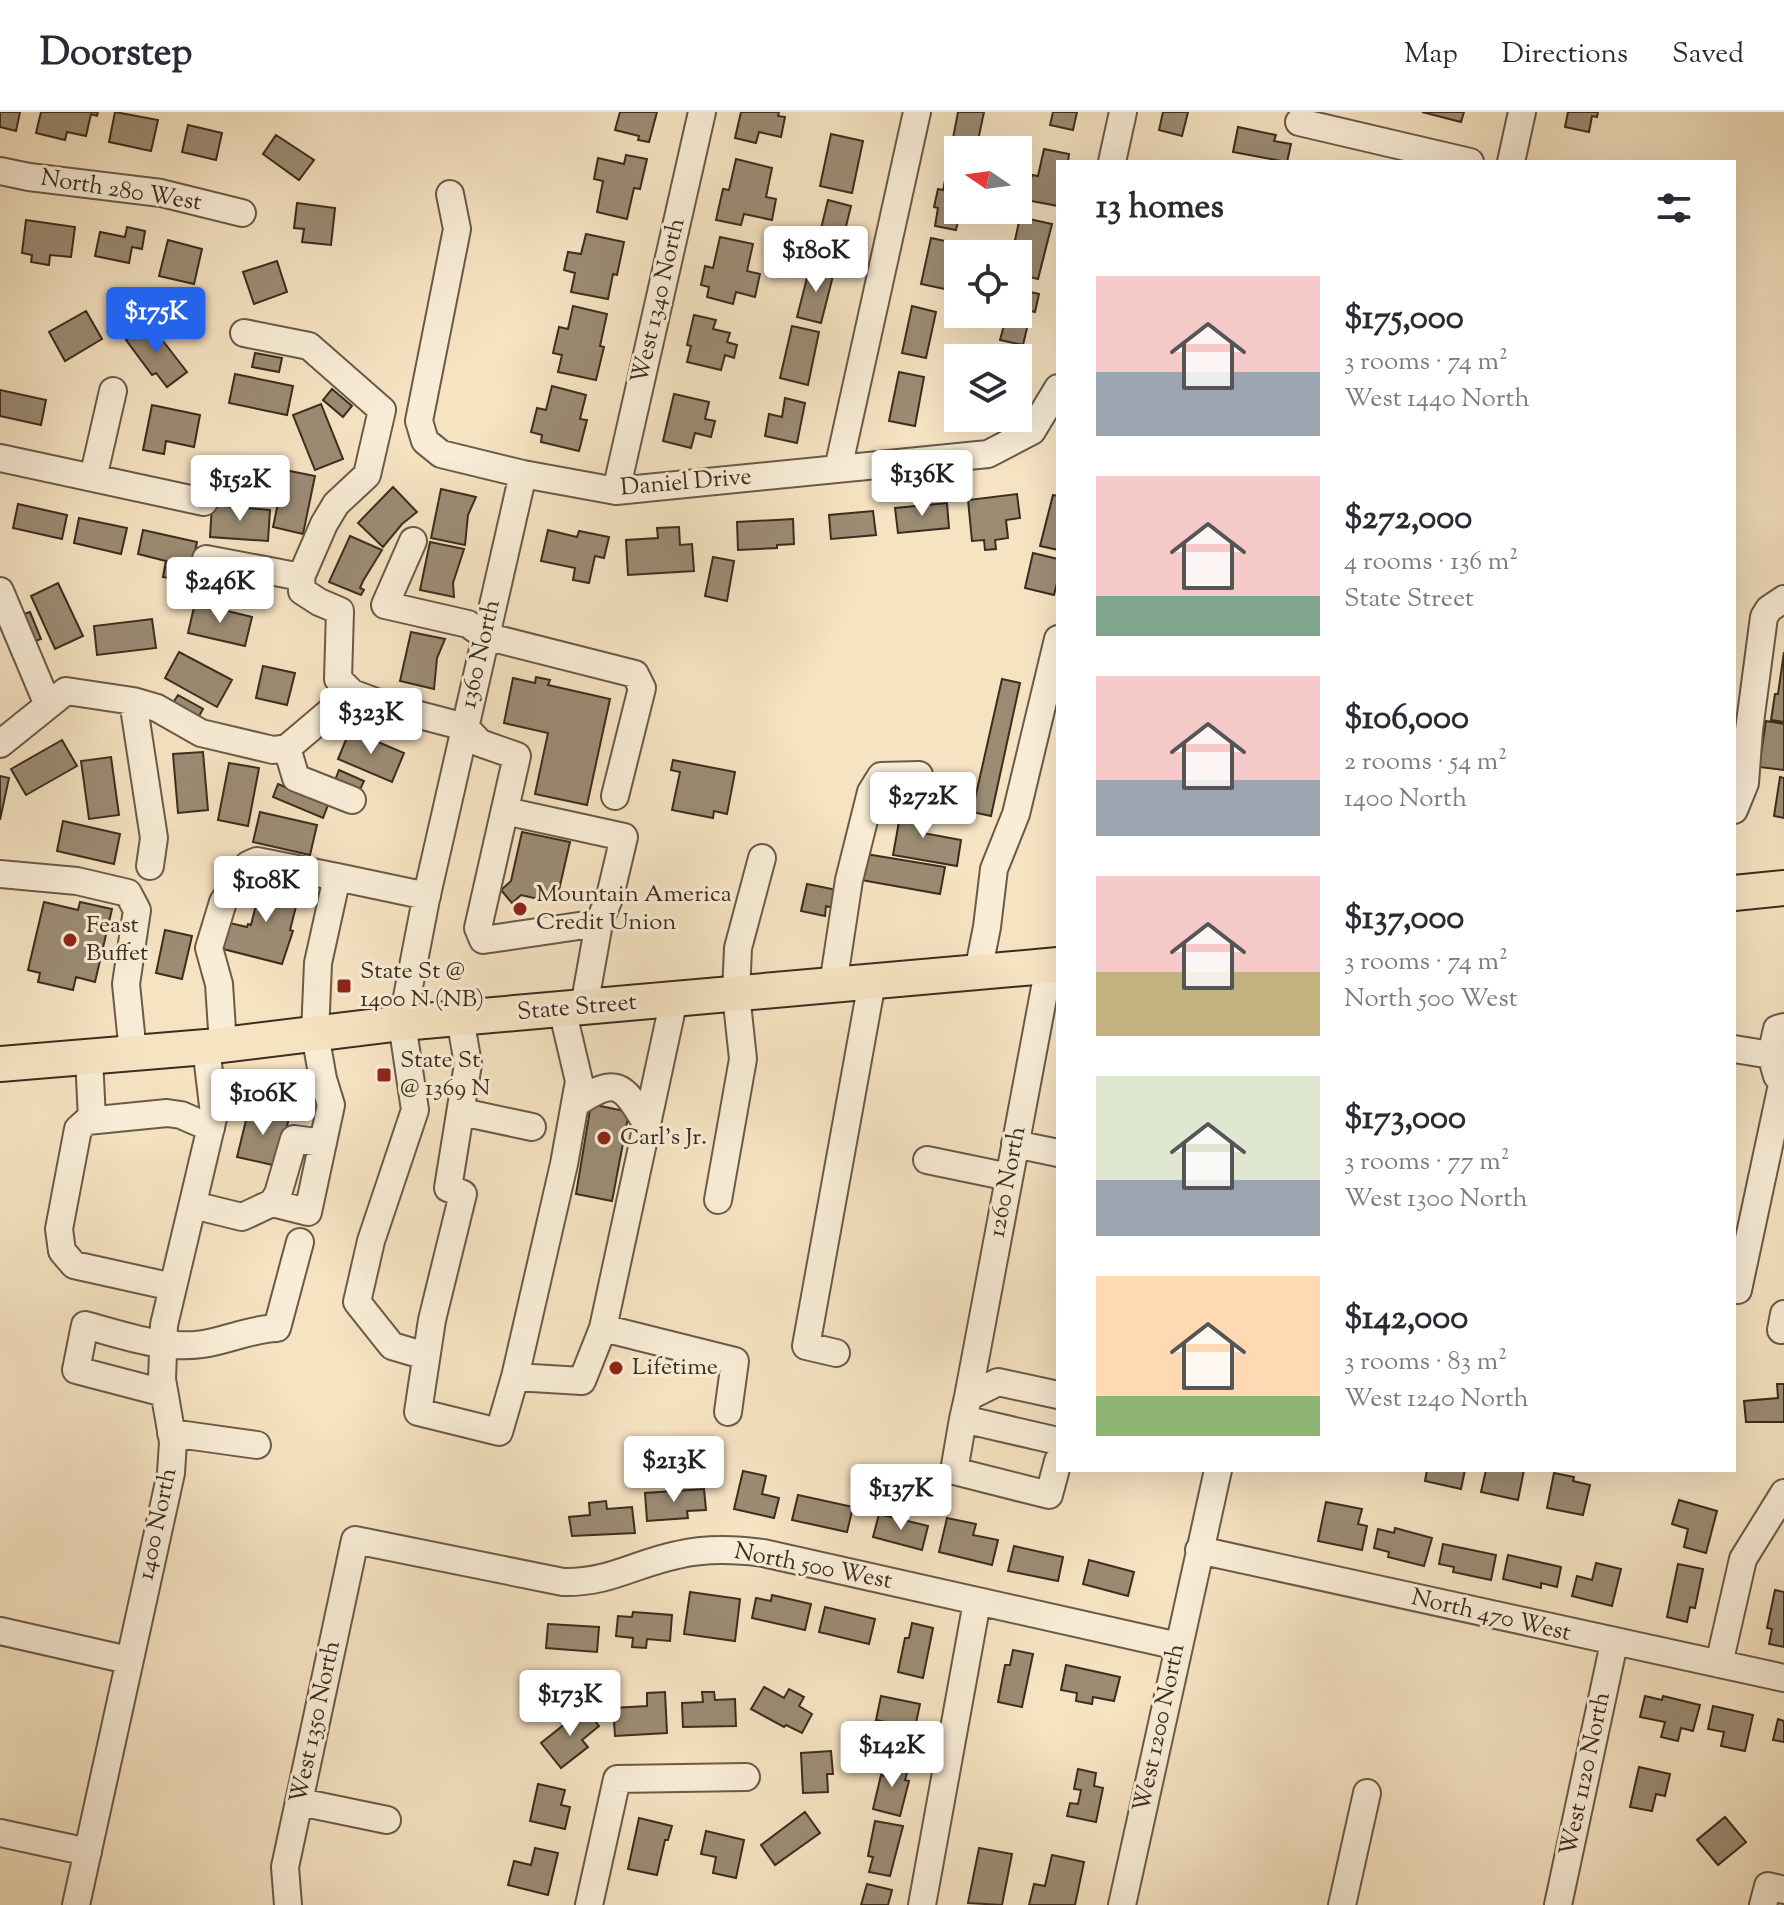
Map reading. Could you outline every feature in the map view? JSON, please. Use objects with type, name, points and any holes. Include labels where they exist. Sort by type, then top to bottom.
[{"type":"main road","points":[[1736,893],[1784,888]]},
{"type":"main road","name":"State Street","points":[[0,1064],[215,1046],[402,1023],[1054,966]]},
{"type":"street","name":"West 1340 North","points":[[616,491],[702,112]]},
{"type":"street","points":[[838,469],[917,112]]},
{"type":"street","points":[[1112,160],[1123,112]]},
{"type":"street","points":[[1511,160],[1522,112]]},
{"type":"street","points":[[1299,122],[1461,160]]},
{"type":"street","name":"North 280 West","points":[[0,171],[161,193],[242,213]]},
{"type":"street","name":"Daniel Drive","points":[[450,194],[457,229],[419,421],[425,441],[441,454],[523,474],[616,491],[988,454],[1032,431],[1056,391]]},
{"type":"street","points":[[244,333],[309,346],[382,410],[367,475],[336,504],[324,524],[301,577],[302,591],[340,611],[338,679],[352,693],[389,707],[465,727],[480,743],[517,756],[478,928],[483,940],[599,923]]},
{"type":"street","points":[[93,478],[113,391]]},
{"type":"street","points":[[0,458],[204,502]]},
{"type":"street","name":"1360 North","points":[[426,1356],[392,1346],[357,1302],[371,1241],[415,1110],[402,1023],[427,896],[523,474]]},
{"type":"street","points":[[413,541],[385,605],[468,624],[485,636],[635,674],[642,688],[615,796]]},
{"type":"street","points":[[206,559],[301,577]]},
{"type":"street","points":[[0,591],[48,705]]},
{"type":"street","points":[[1736,805],[1745,783],[1764,617],[1769,609],[1784,599]]},
{"type":"street","points":[[978,972],[994,869],[1016,814],[1056,647]]},
{"type":"street","points":[[0,744],[66,691],[133,701],[157,708],[201,733],[273,750],[287,748],[352,693]]},
{"type":"street","points":[[133,701],[154,838],[150,866]]},
{"type":"street","points":[[287,748],[296,778],[352,800]]},
{"type":"street","points":[[833,985],[849,880],[871,792],[881,776],[919,775]]},
{"type":"street","points":[[460,1018],[468,1064],[448,1188],[463,1194],[432,1320],[418,1412],[499,1432],[515,1377],[575,1104],[579,1081],[573,1008],[610,896],[624,837],[505,811]]},
{"type":"street","points":[[718,1200],[743,1059],[736,994],[738,948],[762,858]]},
{"type":"street","name":"1400 North","points":[[76,1905],[171,1473],[171,1433],[162,1379],[164,1325],[214,1114],[219,984],[209,948],[223,902],[248,865],[257,861],[337,877]]},
{"type":"street","points":[[0,874],[77,881],[128,893],[134,900],[137,910],[126,984],[133,1053]]},
{"type":"street","points":[[193,1205],[242,1217],[272,1203],[308,1212],[331,1105],[315,1034],[318,963],[337,877],[427,896]]},
{"type":"street","name":"1260 North","points":[[1054,966],[1015,1144],[954,1471],[1049,1495],[1056,1469]]},
{"type":"street","points":[[836,1353],[806,1346],[872,982]]},
{"type":"street","points":[[515,1377],[582,1381],[603,1328],[674,999]]},
{"type":"street","points":[[1738,1290],[1783,1080],[1777,1076],[1771,1055],[1777,1029],[1784,1027]]},
{"type":"street","points":[[1736,1049],[1771,1055]]},
{"type":"street","points":[[89,1057],[92,1120]]},
{"type":"street","points":[[575,1104],[601,1087],[615,1087],[632,1097],[647,1125]]},
{"type":"street","points":[[462,1112],[532,1127]]},
{"type":"street","points":[[173,1287],[74,1265],[62,1251],[59,1229],[78,1129],[92,1120],[167,1113],[181,1115],[211,1128]]},
{"type":"street","points":[[1015,1144],[1056,1153]]},
{"type":"street","points":[[927,1160],[1009,1177]]},
{"type":"street","points":[[164,1393],[76,1370],[85,1325],[163,1345],[203,1344],[254,1329],[277,1328],[300,1242]]},
{"type":"street","points":[[603,1328],[735,1361],[728,1412]]},
{"type":"street","points":[[965,1408],[998,1382],[1056,1395]]},
{"type":"street","points":[[965,1408],[1056,1440]]},
{"type":"street","points":[[171,1433],[257,1445]]},
{"type":"street","name":"West 1200 North","points":[[1122,1905],[1218,1472]]},
{"type":"street","points":[[1719,1664],[1743,1559],[1784,1493]]},
{"type":"street","name":"North 500 West","points":[[355,1540],[563,1582],[590,1583],[679,1554],[734,1549],[1178,1646]]},
{"type":"street","name":"West 1350 North","points":[[288,1905],[285,1867],[355,1540]]},
{"type":"street","name":"North 470 West","points":[[1199,1550],[1784,1678]]},
{"type":"street","points":[[922,1905],[977,1602]]},
{"type":"street","points":[[0,1631],[128,1660]]},
{"type":"street","name":"West 1120 North","points":[[1558,1905],[1614,1643]]},
{"type":"street","points":[[589,1905],[617,1779],[746,1777]]},
{"type":"street","points":[[1342,1905],[1367,1793]]},
{"type":"street","points":[[300,1802],[387,1820]]},
{"type":"street","points":[[0,1833],[88,1852]]},
{"type":"building","points":[[0,112],[20,112],[16,131],[0,127]]},
{"type":"building","points":[[41,112],[98,112],[97,116],[91,114],[86,136],[67,132],[65,140],[36,133]]},
{"type":"building","points":[[115,112],[158,120],[151,151],[109,142]]},
{"type":"building","points":[[620,112],[657,112],[649,142],[615,130]]},
{"type":"building","points":[[741,112],[779,112],[778,116],[785,117],[781,137],[759,132],[756,143],[735,138]]},
{"type":"building","points":[[958,112],[984,112],[979,136],[953,136]]},
{"type":"building","points":[[1053,112],[1077,112],[1073,130],[1050,125]]},
{"type":"building","points":[[1163,112],[1188,112],[1182,136],[1159,130]]},
{"type":"building","points":[[1422,112],[1464,112],[1461,122]]},
{"type":"building","points":[[1568,112],[1598,112],[1597,117],[1592,116],[1589,132],[1565,127]]},
{"type":"building","points":[[188,125],[222,133],[216,160],[182,152]]},
{"type":"building","points":[[1238,127],[1276,135],[1274,141],[1291,144],[1287,160],[1233,152]]},
{"type":"building","points":[[831,134],[863,141],[852,193],[820,186]]},
{"type":"building","points":[[276,135],[314,160],[299,180],[263,154]]},
{"type":"building","points":[[1044,149],[1069,154],[1068,160],[1056,160],[1056,206],[1032,201],[1032,175],[1038,176]]},
{"type":"building","points":[[626,155],[647,159],[640,189],[634,188],[627,219],[597,212],[603,181],[594,179],[598,158],[624,164]]},
{"type":"building","points":[[736,159],[772,168],[766,197],[776,199],[772,220],[744,214],[741,225],[716,220],[723,189],[729,190]]},
{"type":"building","points":[[944,185],[944,224],[957,224],[956,230],[935,226],[938,208],[934,207],[938,189],[943,190]]},
{"type":"building","points":[[828,200],[851,206],[839,255],[816,249]]},
{"type":"building","points":[[297,203],[335,208],[331,245],[302,242],[304,229],[294,228]]},
{"type":"building","points":[[26,220],[75,227],[71,257],[50,255],[49,265],[31,262],[32,255],[22,253]]},
{"type":"building","points":[[1032,220],[1052,224],[1038,279],[1032,278],[1032,240],[1015,240],[1018,224],[1032,224]]},
{"type":"building","points":[[127,227],[145,231],[142,249],[132,247],[129,263],[95,256],[100,232],[125,237]]},
{"type":"building","points":[[586,234],[624,242],[608,299],[571,292],[575,273],[564,270],[568,252],[581,254]]},
{"type":"building","points":[[720,237],[753,244],[747,271],[760,274],[755,297],[736,292],[733,304],[707,297],[709,287],[701,285],[705,266],[713,268]]},
{"type":"building","points":[[931,238],[944,241],[944,289],[921,284]]},
{"type":"building","points":[[168,240],[202,249],[194,284],[159,276]]},
{"type":"building","points":[[277,261],[287,292],[254,304],[243,272]]},
{"type":"building","points":[[810,266],[834,272],[821,323],[797,317]]},
{"type":"building","points":[[1032,292],[1039,294],[1035,312],[1032,311]]},
{"type":"building","points":[[573,306],[607,314],[600,346],[604,347],[596,380],[558,372],[562,355],[553,353],[559,327],[568,329]]},
{"type":"building","points":[[912,306],[936,312],[926,358],[902,353]]},
{"type":"building","points":[[86,311],[102,339],[65,361],[49,332]]},
{"type":"building","points":[[694,315],[716,320],[713,329],[730,333],[727,342],[737,345],[734,358],[725,355],[721,370],[687,362],[691,346],[687,345]]},
{"type":"building","points":[[149,323],[187,372],[167,387],[156,373],[152,375],[126,340]]},
{"type":"building","points":[[792,326],[819,332],[808,385],[780,378]]},
{"type":"building","points":[[1003,328],[1027,328],[1023,344],[1000,340]]},
{"type":"building","points":[[255,353],[282,358],[279,372],[252,367]]},
{"type":"building","points":[[899,372],[924,377],[915,426],[889,421]]},
{"type":"building","points":[[235,374],[293,386],[287,415],[229,403]]},
{"type":"building","points":[[552,386],[586,395],[580,419],[587,420],[579,451],[541,442],[542,435],[531,432],[537,408],[546,410]]},
{"type":"building","points":[[332,389],[352,406],[343,417],[323,400]]},
{"type":"building","points":[[0,390],[46,400],[41,425],[0,416]]},
{"type":"building","points":[[674,394],[709,402],[705,419],[715,421],[711,437],[695,433],[691,448],[663,441]]},
{"type":"building","points":[[785,398],[805,403],[797,443],[765,436],[769,414],[782,417]]},
{"type":"building","points":[[321,404],[343,459],[315,470],[293,415]]},
{"type":"building","points":[[152,405],[200,415],[194,447],[166,441],[164,454],[143,450]]},
{"type":"building","points":[[285,470],[315,476],[303,534],[273,527]]},
{"type":"building","points":[[393,487],[417,512],[383,547],[358,523]]},
{"type":"building","points":[[441,489],[476,497],[468,515],[465,545],[431,538]]},
{"type":"building","points":[[1017,494],[1020,518],[1006,520],[1008,538],[995,540],[996,549],[985,550],[984,540],[972,541],[968,500]]},
{"type":"building","points":[[1053,495],[1056,496],[1056,550],[1040,546]]},
{"type":"building","points":[[947,503],[949,528],[898,533],[895,508]]},
{"type":"building","points":[[18,504],[67,515],[62,539],[13,528]]},
{"type":"building","points":[[212,505],[270,510],[268,541],[210,537]]},
{"type":"building","points":[[873,511],[876,535],[831,539],[829,515]]},
{"type":"building","points":[[79,518],[127,528],[121,554],[74,543]]},
{"type":"building","points":[[793,519],[794,544],[738,550],[737,522]]},
{"type":"building","points":[[679,527],[680,545],[692,544],[694,571],[628,575],[626,540],[658,538],[657,528]]},
{"type":"building","points":[[143,530],[197,542],[192,565],[186,564],[182,581],[163,577],[166,561],[138,554]]},
{"type":"building","points":[[548,530],[577,537],[579,531],[609,537],[604,558],[595,556],[589,583],[573,580],[575,568],[541,561]]},
{"type":"building","points":[[350,536],[382,550],[363,581],[361,595],[329,582]]},
{"type":"building","points":[[430,542],[464,549],[453,583],[454,597],[420,590]]},
{"type":"building","points":[[1033,553],[1056,559],[1054,595],[1025,588]]},
{"type":"building","points":[[713,557],[734,561],[727,601],[705,596]]},
{"type":"building","points":[[58,583],[83,636],[55,649],[31,596]]},
{"type":"building","points":[[195,603],[252,617],[245,646],[188,633]]},
{"type":"building","points":[[30,612],[41,639],[28,644],[18,616]]},
{"type":"building","points":[[152,619],[156,648],[97,655],[94,626]]},
{"type":"building","points":[[411,632],[445,639],[437,658],[434,689],[400,681]]},
{"type":"building","points":[[179,652],[232,680],[217,707],[165,678]]},
{"type":"building","points":[[1784,652],[1784,722],[1771,720]]},
{"type":"building","points":[[263,666],[295,673],[287,705],[256,698]]},
{"type":"building","points":[[536,677],[550,680],[548,685],[610,699],[587,805],[535,794],[548,733],[504,723],[513,678],[535,683]]},
{"type":"building","points":[[1002,679],[1020,683],[991,816],[972,812]]},
{"type":"building","points":[[178,695],[203,709],[197,720],[171,706]]},
{"type":"building","points":[[1766,721],[1784,724],[1784,770],[1759,767]]},
{"type":"building","points":[[350,730],[404,753],[392,782],[338,759]]},
{"type":"building","points":[[62,740],[77,766],[26,795],[11,769]]},
{"type":"building","points":[[203,752],[208,810],[178,813],[173,754]]},
{"type":"building","points":[[111,757],[119,815],[89,819],[81,761]]},
{"type":"building","points":[[673,760],[735,772],[727,814],[714,811],[713,818],[672,810],[680,772],[671,770]]},
{"type":"building","points":[[229,763],[259,768],[248,826],[218,820]]},
{"type":"building","points":[[339,770],[364,781],[358,794],[334,783]]},
{"type":"building","points":[[0,776],[9,778],[0,820]]},
{"type":"building","points":[[1780,777],[1784,778],[1784,818],[1774,816]]},
{"type":"building","points":[[278,784],[328,805],[323,818],[273,797]]},
{"type":"building","points":[[902,805],[927,809],[923,833],[961,840],[957,866],[893,855]]},
{"type":"building","points":[[260,812],[317,825],[310,855],[253,842]]},
{"type":"building","points":[[63,821],[120,834],[114,864],[57,851]]},
{"type":"building","points":[[522,832],[570,842],[556,903],[521,895],[512,903],[501,890],[511,881]]},
{"type":"building","points":[[866,854],[945,867],[940,894],[861,880]]},
{"type":"building","points":[[263,877],[301,887],[290,930],[293,931],[282,964],[223,949],[224,944],[215,941],[230,923],[251,925]]},
{"type":"building","points":[[807,884],[837,890],[834,908],[826,906],[825,916],[801,911]]},
{"type":"building","name":"Feast Buffet","points":[[44,902],[78,910],[80,902],[112,909],[95,982],[76,977],[73,990],[38,982],[40,973],[28,970]]},
{"type":"building","points":[[165,930],[192,936],[182,979],[156,973]]},
{"type":"building","name":"Carl's Jr.","points":[[591,1104],[629,1112],[612,1201],[576,1194]]},
{"type":"building","points":[[249,1108],[289,1118],[277,1166],[237,1157]]},
{"type":"building","points":[[1777,1384],[1784,1384],[1784,1422],[1746,1422],[1744,1401],[1778,1398]]},
{"type":"building","points":[[743,1471],[766,1476],[762,1494],[779,1498],[774,1518],[734,1509]]},
{"type":"building","points":[[1427,1472],[1465,1472],[1461,1489],[1425,1481]]},
{"type":"building","points":[[1486,1472],[1524,1472],[1518,1500],[1481,1492]]},
{"type":"building","points":[[1554,1473],[1574,1477],[1573,1481],[1590,1485],[1583,1515],[1547,1508]]},
{"type":"building","points":[[704,1489],[706,1510],[687,1511],[688,1518],[647,1521],[645,1493]]},
{"type":"building","points":[[798,1495],[853,1507],[847,1532],[792,1520]]},
{"type":"building","points":[[1679,1500],[1717,1511],[1706,1553],[1684,1547],[1688,1529],[1672,1524]]},
{"type":"building","points":[[606,1501],[607,1509],[632,1507],[635,1533],[572,1536],[569,1517],[590,1515],[589,1503]]},
{"type":"building","points":[[1326,1502],[1362,1509],[1358,1524],[1367,1526],[1362,1550],[1318,1541]]},
{"type":"building","points":[[879,1514],[928,1526],[922,1550],[873,1537]]},
{"type":"building","points":[[947,1518],[976,1524],[973,1535],[998,1540],[992,1565],[939,1552]]},
{"type":"building","points":[[1395,1528],[1432,1538],[1424,1566],[1388,1557],[1389,1552],[1374,1548],[1378,1529],[1394,1533]]},
{"type":"building","points":[[1443,1544],[1496,1555],[1491,1580],[1453,1572],[1454,1567],[1439,1564]]},
{"type":"building","points":[[1014,1546],[1063,1557],[1058,1581],[1008,1571]]},
{"type":"building","points":[[1508,1555],[1561,1567],[1557,1587],[1541,1583],[1541,1588],[1503,1579]]},
{"type":"building","points":[[1089,1560],[1134,1572],[1128,1596],[1083,1584]]},
{"type":"building","points":[[1596,1563],[1621,1569],[1612,1606],[1572,1596],[1577,1576],[1592,1580]]},
{"type":"building","points":[[1678,1564],[1703,1569],[1695,1608],[1690,1607],[1687,1622],[1667,1617]]},
{"type":"building","points":[[1775,1590],[1784,1592],[1784,1647],[1769,1644],[1772,1629],[1767,1628]]},
{"type":"building","points":[[690,1592],[740,1599],[735,1641],[684,1634]]},
{"type":"building","points":[[772,1595],[811,1604],[805,1630],[752,1618],[756,1598],[771,1601]]},
{"type":"building","points":[[825,1607],[875,1619],[869,1644],[819,1632]]},
{"type":"building","points":[[633,1612],[672,1615],[670,1641],[647,1639],[646,1648],[632,1647],[633,1638],[616,1636],[618,1616],[632,1617]]},
{"type":"building","points":[[912,1623],[933,1628],[923,1678],[898,1672],[905,1638],[909,1638]]},
{"type":"building","points":[[548,1624],[599,1627],[597,1652],[546,1648]]},
{"type":"building","points":[[1013,1650],[1033,1654],[1022,1707],[998,1702],[1005,1665],[1010,1665]]},
{"type":"building","points":[[1066,1665],[1120,1677],[1114,1701],[1093,1697],[1092,1704],[1076,1701],[1077,1693],[1061,1690]]},
{"type":"building","points":[[764,1687],[784,1698],[789,1689],[804,1697],[799,1706],[812,1714],[802,1733],[751,1709]]},
{"type":"building","points":[[665,1692],[667,1733],[615,1736],[613,1708],[647,1706],[647,1693]]},
{"type":"building","points":[[702,1692],[714,1692],[715,1700],[735,1699],[736,1726],[683,1727],[682,1703],[703,1702]]},
{"type":"building","points":[[881,1696],[920,1704],[912,1742],[891,1738],[894,1724],[876,1720]]},
{"type":"building","points":[[1645,1696],[1662,1700],[1663,1696],[1700,1705],[1693,1731],[1681,1728],[1678,1741],[1661,1737],[1665,1722],[1640,1717]]},
{"type":"building","points":[[1713,1706],[1753,1715],[1745,1751],[1721,1746],[1724,1732],[1708,1729]]},
{"type":"building","points":[[585,1708],[599,1726],[582,1740],[588,1747],[561,1768],[541,1743]]},
{"type":"building","points":[[1778,1719],[1784,1721],[1784,1742],[1773,1740]]},
{"type":"building","points":[[831,1751],[833,1774],[827,1774],[828,1792],[803,1793],[801,1753]]},
{"type":"building","points":[[889,1761],[909,1766],[905,1780],[909,1781],[900,1816],[873,1809],[881,1775],[885,1776]]},
{"type":"building","points":[[1639,1767],[1670,1774],[1665,1796],[1656,1794],[1652,1811],[1630,1807]]},
{"type":"building","points":[[1078,1769],[1096,1773],[1094,1786],[1103,1788],[1096,1822],[1067,1816],[1070,1803],[1078,1804],[1081,1790],[1074,1789]]},
{"type":"building","points":[[538,1784],[565,1790],[561,1805],[570,1807],[565,1829],[530,1821]]},
{"type":"building","points":[[805,1812],[820,1833],[775,1865],[761,1845]]},
{"type":"building","points":[[1725,1817],[1746,1842],[1718,1865],[1697,1840]]},
{"type":"building","points":[[639,1818],[672,1826],[668,1840],[665,1840],[657,1875],[628,1869]]},
{"type":"building","points":[[875,1821],[903,1826],[890,1876],[869,1872],[873,1857],[868,1856]]},
{"type":"building","points":[[706,1831],[744,1840],[736,1878],[713,1873],[716,1857],[701,1854]]},
{"type":"building","points":[[535,1848],[558,1853],[548,1895],[508,1885],[514,1861],[531,1865]]},
{"type":"building","points":[[979,1848],[1012,1854],[1002,1905],[968,1903]]},
{"type":"building","points":[[1052,1855],[1084,1862],[1075,1905],[1029,1905],[1034,1884],[1045,1886]]},
{"type":"building","points":[[867,1884],[892,1890],[888,1905],[861,1905]]},
{"type":"place","name":"Mountain America Credit Union","points":[[520,909]]},
{"type":"place","name":"Feast Buffet","points":[[70,940]]},
{"type":"place","name":"State St @ 1400 N (NB)","points":[[344,986]]},
{"type":"place","name":"State St @ 1369 N","points":[[384,1075]]},
{"type":"place","name":"Carl's Jr.","points":[[604,1138]]},
{"type":"place","name":"Lifetime","points":[[616,1368]]}]
